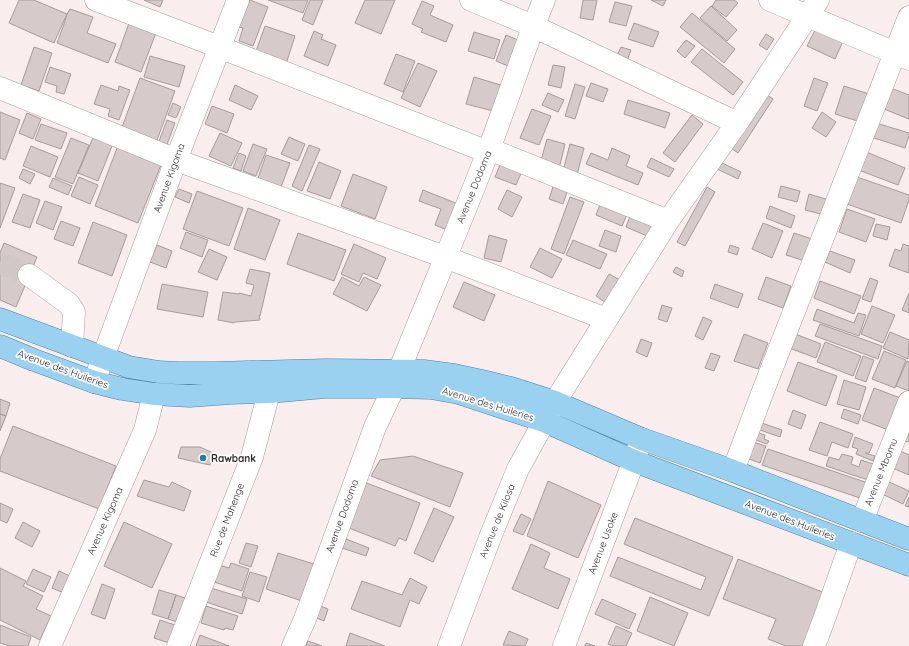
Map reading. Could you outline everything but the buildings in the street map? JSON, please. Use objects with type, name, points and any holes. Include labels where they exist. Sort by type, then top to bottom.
[{"type":"main road","name":"Avenue des Huileries","points":[[0,320],[129,367],[159,372],[193,373],[326,370],[396,379],[459,394],[544,422],[634,461],[909,565]]},
{"type":"main road","name":"Avenue des Huileries","points":[[0,346],[94,382],[122,389],[154,394],[190,396],[269,392],[396,379],[424,371],[475,379],[511,388],[555,402],[642,440],[733,471],[909,539]]},
{"type":"street","points":[[96,0],[668,221]]},
{"type":"street","name":"Avenue Kigoma","points":[[94,382],[176,160],[238,0]]},
{"type":"street","points":[[472,0],[533,26],[737,123]]},
{"type":"street","name":"Avenue Dodoma","points":[[293,646],[305,619],[375,427],[489,151],[533,26],[544,0]]},
{"type":"street","points":[[770,0],[813,8],[902,56]]},
{"type":"street","name":"Avenue de Kilosa","points":[[450,646],[491,535],[515,477],[555,402],[668,221],[737,123],[813,8]]},
{"type":"street","points":[[733,471],[763,391],[902,56],[909,17]]},
{"type":"street","points":[[0,88],[176,160],[445,257],[606,319]]},
{"type":"street","points":[[29,276],[69,304],[74,312],[72,346]]},
{"type":"street","name":"Rue de Mahenge","points":[[178,646],[252,457],[269,392]]},
{"type":"street","name":"Avenue Kigoma","points":[[50,646],[145,430],[154,394]]},
{"type":"street","name":"Avenue Mbomu","points":[[862,521],[909,402]]},
{"type":"street","name":"Avenue Usoke","points":[[564,646],[642,440]]},
{"type":"street","points":[[814,646],[851,544]]},
{"type":"tunnel","points":[[0,263],[29,275]]},
{"type":"place","name":"Rawbank","points":[[203,458]]}]
